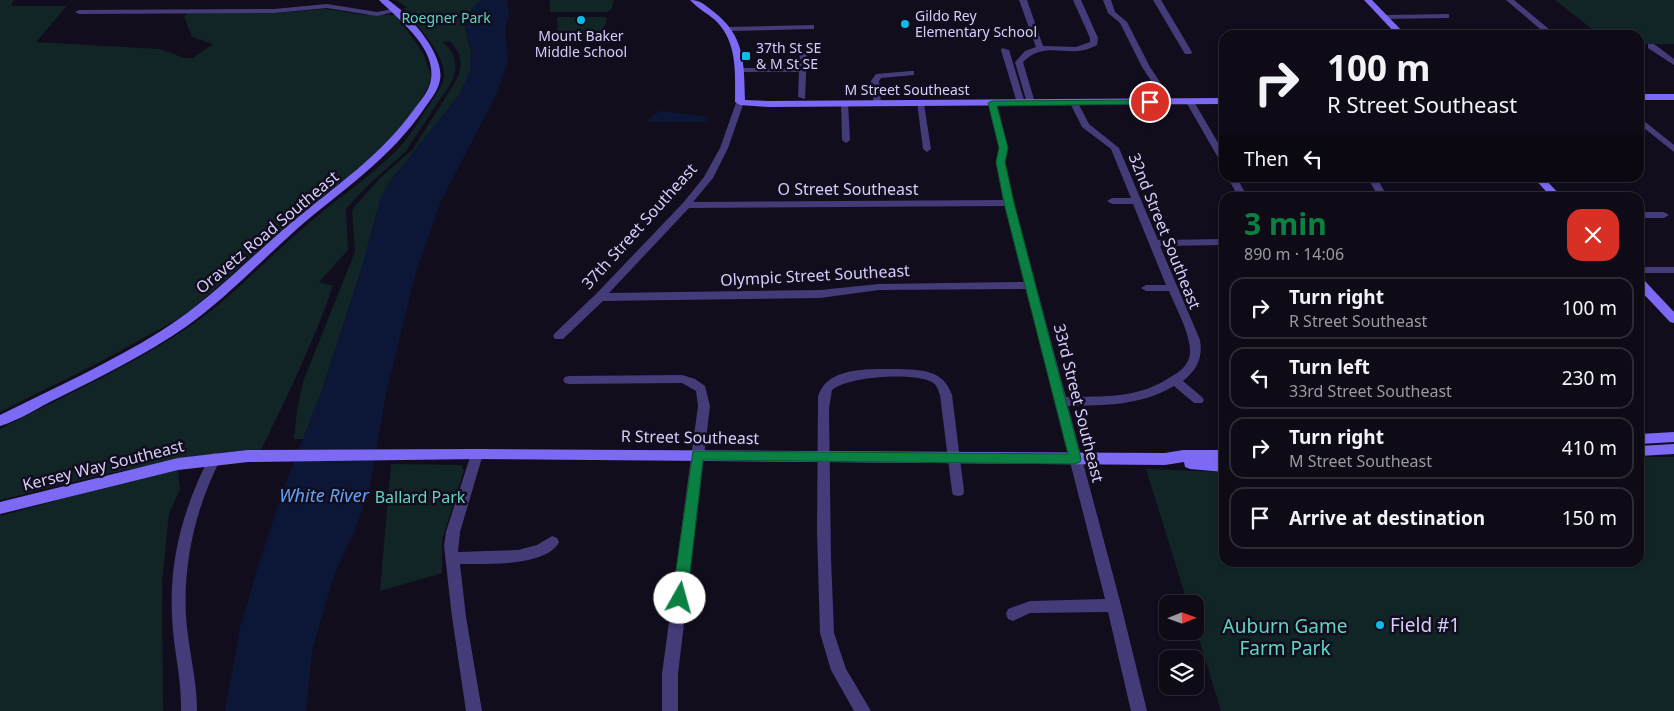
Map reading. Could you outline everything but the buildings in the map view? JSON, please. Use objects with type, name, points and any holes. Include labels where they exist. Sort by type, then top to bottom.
[{"type":"street","name":"Oravetz Road Southeast","points":[[0,421],[134,352],[185,321],[220,294],[295,226],[391,148],[430,94],[436,73],[430,55],[398,10],[383,0]]},
{"type":"street","name":"37th Street Southeast","points":[[558,336],[600,297],[686,205],[708,178],[718,162],[740,102],[738,49],[728,29],[694,0]]},
{"type":"street","points":[[1023,0],[1040,48]]},
{"type":"street","points":[[1026,103],[1019,62],[1031,50],[1040,48],[1076,49],[1089,47],[1094,43],[1094,38],[1077,0]]},
{"type":"street","points":[[1107,0],[1112,13],[1122,22],[1146,67],[1169,102]]},
{"type":"street","points":[[1157,0],[1188,52]]},
{"type":"street","points":[[1368,0],[1397,30]]},
{"type":"street","points":[[1510,0],[1546,30]]},
{"type":"street","points":[[79,12],[274,10],[322,6],[342,7],[377,14],[398,10]]},
{"type":"street","points":[[1384,17],[1446,16]]},
{"type":"street","points":[[728,29],[811,27]]},
{"type":"street","points":[[1651,46],[1674,63]]},
{"type":"street","points":[[1005,50],[1026,103]]},
{"type":"street","points":[[802,97],[803,51]]},
{"type":"street","points":[[740,70],[802,70]]},
{"type":"street","points":[[877,103],[875,81],[879,76],[910,73]]},
{"type":"street","points":[[1644,97],[1674,97]]},
{"type":"street","name":"M Street Southeast","points":[[740,102],[758,104],[920,104],[1219,101]]},
{"type":"street","points":[[1190,102],[1219,152]]},
{"type":"street","points":[[844,103],[846,140]]},
{"type":"street","name":"33rd Street Southeast","points":[[992,103],[1004,148],[1000,162],[1009,203],[1114,605],[1139,711]]},
{"type":"street","name":"32nd Street Southeast","points":[[1074,103],[1084,124],[1115,148],[1194,340],[1196,356],[1190,369],[1174,380]]},
{"type":"street","points":[[920,104],[926,149]]},
{"type":"street","points":[[1644,124],[1673,148]]},
{"type":"street","points":[[1543,182],[1552,192]]},
{"type":"street","points":[[1112,201],[1136,201]]},
{"type":"street","name":"O Street Southeast","points":[[686,205],[1009,203]]},
{"type":"street","points":[[1644,215],[1664,215]]},
{"type":"street","points":[[1153,243],[1219,242]]},
{"type":"street","points":[[1644,270],[1674,270]]},
{"type":"street","name":"Olympic Street Southeast","points":[[600,297],[820,294],[879,287],[1031,284]]},
{"type":"street","points":[[1644,287],[1674,319]]},
{"type":"street","points":[[1146,288],[1172,288]]},
{"type":"street","points":[[863,711],[845,685],[833,660],[827,634],[824,396],[825,389],[830,382],[842,376],[912,374],[930,377],[939,382],[945,392],[958,491]]},
{"type":"street","points":[[568,380],[672,378],[691,382],[701,389],[705,403],[670,674],[670,711]]},
{"type":"street","points":[[1061,402],[1137,398],[1155,392],[1174,380],[1198,400]]},
{"type":"street","points":[[1644,439],[1674,437]]},
{"type":"street","points":[[1644,451],[1674,449]]},
{"type":"street","points":[[474,711],[452,558],[453,532],[477,454]]},
{"type":"street","name":"R Street Southeast","points":[[215,458],[477,454],[1075,459],[1165,459],[1183,456],[1219,456]]},
{"type":"street","points":[[189,711],[187,674],[180,638],[182,556],[201,482],[215,458]]},
{"type":"street","name":"Kersey Way Southeast","points":[[0,508],[178,464],[215,458]]},
{"type":"street","name":"R Street Southeast","points":[[1165,459],[1184,463],[1219,466]]},
{"type":"street","points":[[452,558],[524,556],[545,548],[552,542]]},
{"type":"street","points":[[1013,614],[1030,607],[1114,605]]},
{"type":"green space","points":[[0,0],[14,0],[11,6],[67,6],[36,42],[160,49],[184,58],[193,58],[213,44],[192,37],[184,16],[189,13],[276,13],[326,9],[364,15],[396,15],[423,53],[431,75],[428,87],[418,105],[386,146],[294,220],[185,315],[100,362],[0,412]]},
{"type":"green space","name":"Roegner Park","points":[[396,0],[481,0],[463,19],[471,52],[470,71],[460,94],[388,184],[380,201],[362,267],[323,388],[303,439],[294,439],[297,410],[303,382],[355,252],[352,212],[354,207],[379,179],[413,149],[454,84],[461,67],[461,62],[458,51],[450,41],[443,42],[451,51],[455,61],[455,71],[451,83],[405,152],[367,186],[346,209],[348,250],[319,282],[333,286],[290,390],[260,452],[227,454],[161,463],[97,476],[0,500],[0,429],[136,359],[196,322],[228,297],[313,220],[386,161],[406,139],[419,122],[444,77],[443,68],[436,50],[404,9],[407,7]]},
{"type":"green space","points":[[550,0],[614,0],[611,10],[606,12],[550,12]]},
{"type":"green space","points":[[1555,0],[1674,0],[1674,44],[1644,44],[1644,30],[1594,30]]},
{"type":"green space","points":[[557,17],[607,18],[601,37],[558,37]]},
{"type":"green space","name":"Auburn Game Farm Park","points":[[1644,457],[1674,457],[1674,711],[1221,711],[1204,650],[1202,650],[1199,640],[1204,640],[1204,595],[1185,595],[1146,469],[1219,472],[1219,567],[1644,567]]},
{"type":"green space","name":"Ballard Park","points":[[391,464],[461,465],[464,470],[442,540],[442,573],[380,591]]},
{"type":"green space","points":[[178,470],[180,489],[169,513],[162,582],[163,711],[0,711],[0,516],[140,478]]},
{"type":"water","name":"White River","points":[[481,0],[507,0],[509,14],[505,30],[508,60],[497,93],[441,201],[416,272],[387,389],[370,485],[354,533],[335,572],[312,651],[306,711],[225,711],[240,628],[258,566],[285,485],[323,388],[362,267],[380,201],[388,184],[460,94],[470,71],[471,52],[463,19]]},
{"type":"water","points":[[660,111],[709,117],[705,122],[648,122]]},
{"type":"place","name":"Mount Baker Middle School","points":[[581,20]]},
{"type":"place","name":"Gildo Rey Elementary School","points":[[905,24]]},
{"type":"place","name":"37th St SE & M St SE","points":[[746,56]]},
{"type":"place","name":"Field #1","points":[[1380,625]]},
{"type":"route","points":[[680,598],[697,455],[1075,459],[1009,203],[1000,162],[1004,148],[992,103],[1150,102]]}]
